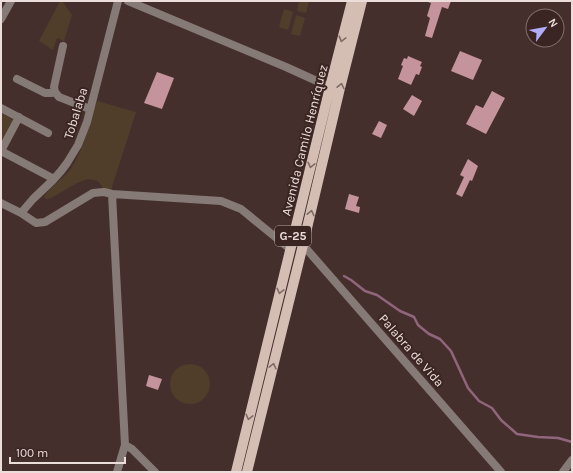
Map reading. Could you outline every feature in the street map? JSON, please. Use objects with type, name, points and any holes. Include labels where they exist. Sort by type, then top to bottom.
[{"type":"main road","name":"Avenida Camilo Henríquez","points":[[236,472],[352,1]]},
{"type":"main road","name":"Avenida Camilo Henríquez","points":[[247,472],[362,1]]},
{"type":"street","points":[[1,19],[11,1]]},
{"type":"street","name":"Tobalaba","points":[[21,213],[67,163],[78,145],[87,122],[118,1]]},
{"type":"street","points":[[129,2],[286,67],[330,87]]},
{"type":"street","points":[[63,46],[54,87],[55,92],[57,96],[90,109]]},
{"type":"street","points":[[16,79],[45,93],[51,94],[55,92]]},
{"type":"street","points":[[1,108],[48,133]]},
{"type":"street","points":[[19,117],[1,151],[54,178]]},
{"type":"street","points":[[1,203],[21,213],[36,223],[45,222],[93,193],[104,192],[112,194],[221,201],[241,209],[290,249]]},
{"type":"street","points":[[112,194],[125,445],[117,472]]},
{"type":"street","name":"Palabra de Vida","points":[[303,245],[501,472]]},
{"type":"street","points":[[125,445],[132,449],[155,472]]},
{"type":"street","points":[[563,472],[572,460]]},
{"type":"shaded area","points":[[60,1],[62,1],[72,15],[64,41],[57,38],[53,50],[39,41]]},
{"type":"shaded area","points":[[299,1],[309,1],[306,13],[297,11]]},
{"type":"shaded area","points":[[284,9],[293,12],[288,30],[279,27]]},
{"type":"shaded area","points":[[296,15],[305,18],[300,36],[291,34]]},
{"type":"shaded area","points":[[97,101],[136,112],[111,190],[103,188],[98,181],[88,179],[77,183],[51,198],[46,199],[44,197],[47,193],[67,174],[75,163],[86,137]]},
{"type":"shaded area","points":[[1,113],[15,121],[3,143],[1,141]]},
{"type":"shaded area","points":[[190,364],[201,367],[207,373],[210,384],[207,395],[201,401],[190,404],[179,401],[173,395],[170,384],[173,373],[179,367]]},
{"type":"building","points":[[428,1],[451,1],[448,9],[442,7],[432,38],[425,36],[430,18],[427,16],[431,3]]},
{"type":"building","points":[[460,51],[482,60],[473,80],[451,71]]},
{"type":"building","points":[[408,56],[422,62],[419,75],[416,74],[411,85],[398,79],[403,66],[401,65],[404,58],[407,59]]},
{"type":"building","points":[[157,72],[174,78],[162,109],[144,103]]},
{"type":"building","points":[[492,91],[505,98],[486,134],[466,124],[476,105],[483,108]]},
{"type":"building","points":[[412,95],[422,101],[414,116],[403,109]]},
{"type":"building","points":[[379,121],[387,125],[381,138],[372,134]]},
{"type":"building","points":[[468,159],[478,166],[472,181],[470,180],[462,197],[456,194],[464,177],[460,175]]},
{"type":"building","points":[[349,194],[359,197],[356,206],[360,207],[359,213],[345,209]]},
{"type":"building","points":[[149,375],[162,379],[158,390],[146,386]]},
{"type":"waterway","points":[[344,276],[365,291],[377,295],[400,311],[414,317],[418,325],[429,334],[440,339],[451,351],[468,388],[479,401],[492,408],[501,420],[517,434],[558,438],[572,442]]}]
